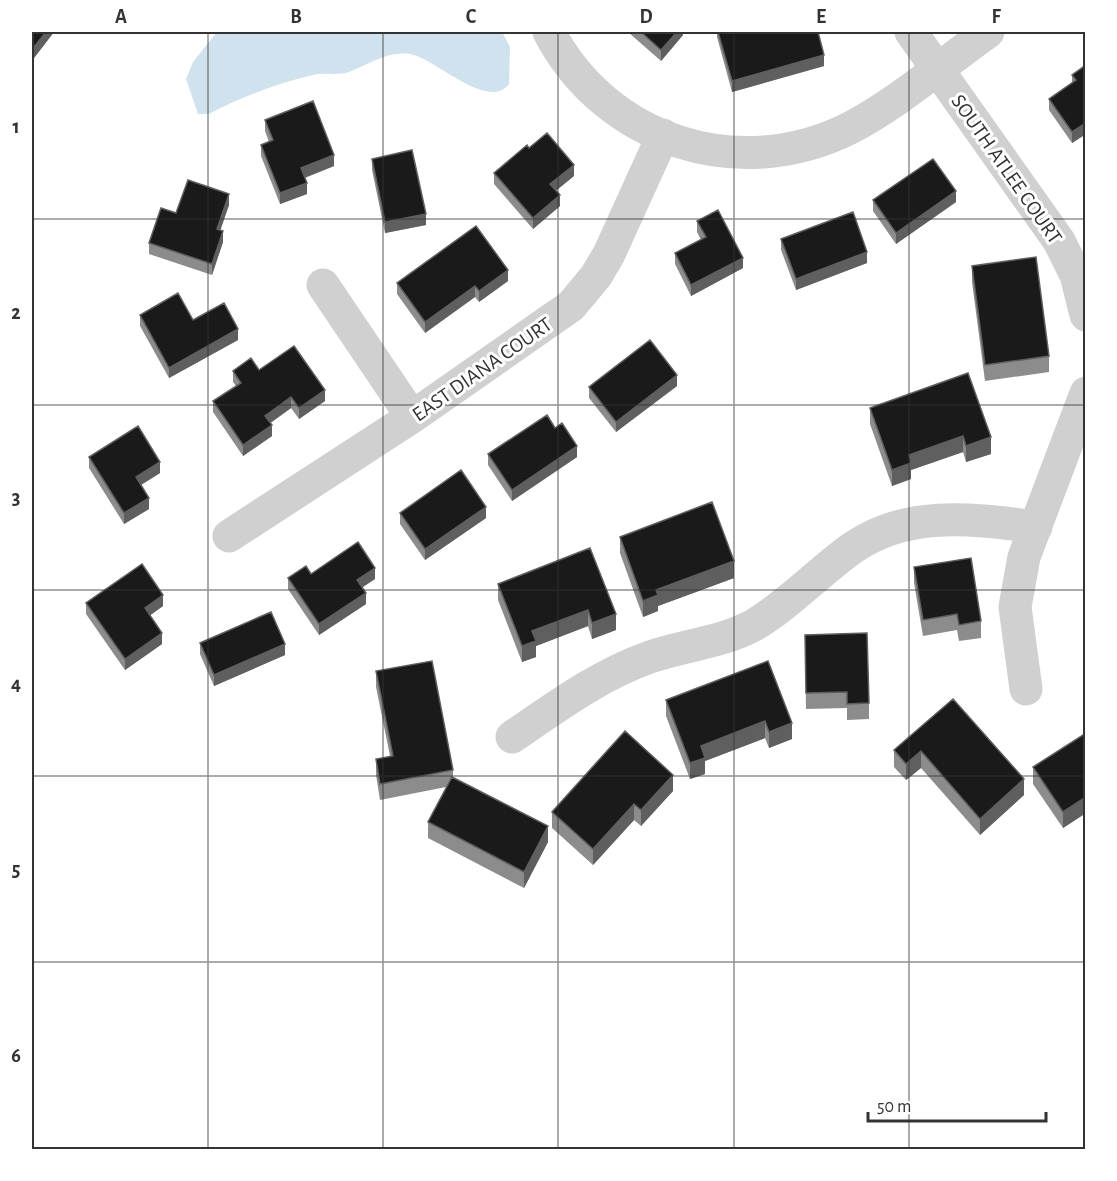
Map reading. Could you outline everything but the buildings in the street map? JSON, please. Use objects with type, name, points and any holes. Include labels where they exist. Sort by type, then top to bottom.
[{"type":"street","points":[[549,32],[563,57],[583,83],[604,103],[632,121],[663,135],[713,150],[739,152],[799,146],[851,127],[988,32]]},
{"type":"street","name":"SOUTH ATLEE COURT","points":[[911,32],[1059,241],[1076,275],[1086,315]]},
{"type":"street","name":"EAST DIANA COURT","points":[[229,536],[412,417],[549,323],[585,290],[609,254],[663,135]]},
{"type":"street","points":[[322,285],[412,417]]},
{"type":"street","points":[[1026,688],[1016,607],[1024,557],[1084,401]]},
{"type":"street","points":[[512,737],[590,684],[650,657],[710,642],[754,624],[852,548],[882,531],[920,522],[964,518],[1036,527]]},
{"type":"water","points":[[217,32],[502,32],[510,47],[509,84],[500,91],[488,92],[461,81],[421,58],[410,54],[394,54],[349,72],[317,74],[286,82],[247,96],[209,114],[198,114],[186,79],[193,62]]}]
